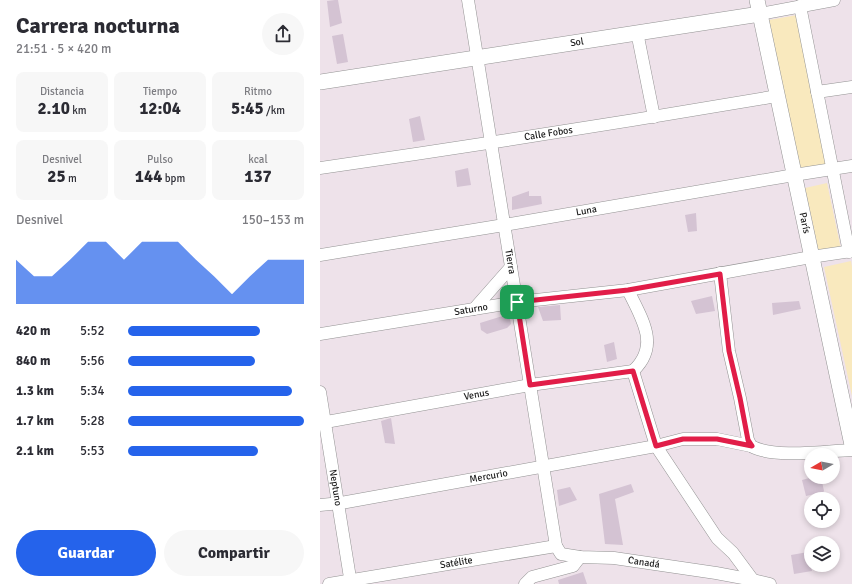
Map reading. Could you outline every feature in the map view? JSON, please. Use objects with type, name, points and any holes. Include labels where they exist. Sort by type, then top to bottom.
[{"type":"street","name":"Tierra","points":[[468,0],[556,546]]},
{"type":"street","name":"Sol","points":[[320,82],[637,32],[758,7],[800,6],[834,0]]},
{"type":"street","points":[[800,6],[851,252]]},
{"type":"street","name":"París","points":[[758,7],[852,445]]},
{"type":"street","points":[[637,32],[654,117]]},
{"type":"street","points":[[818,92],[852,87]]},
{"type":"street","name":"Calle Fobos","points":[[320,168],[491,143],[777,96]]},
{"type":"street","name":"Luna","points":[[320,255],[504,226],[852,166]]},
{"type":"street","name":"Saturno","points":[[320,334],[517,302],[628,290],[811,257],[851,252]]},
{"type":"street","points":[[474,309],[511,267]]},
{"type":"street","points":[[720,274],[729,351],[748,440],[752,446]]},
{"type":"street","points":[[628,290],[647,332],[648,350],[640,364],[633,371],[656,446],[717,538],[733,553],[754,580]]},
{"type":"street","name":"Venus","points":[[322,423],[530,385],[633,371]]},
{"type":"street","name":"Neptuno","points":[[320,392],[322,423],[338,503],[350,582]]},
{"type":"street","name":"Mercurio","points":[[320,505],[656,446],[683,439],[717,439],[752,446],[766,452],[780,454],[852,450]]},
{"type":"street","points":[[525,584],[532,577],[573,566],[580,557],[561,554],[556,546]]},
{"type":"street","name":"Satélite","points":[[329,584],[350,582],[556,546]]},
{"type":"street","name":"Canadá","points":[[580,557],[614,558],[754,580],[770,584]]},
{"type":"shaded area","points":[[797,15],[828,165],[799,171],[769,20]]},
{"type":"shaded area","points":[[827,183],[841,249],[819,253],[805,188]]},
{"type":"shaded area","points":[[851,261],[852,267],[852,396],[824,267]]},
{"type":"building","points":[[338,0],[342,23],[330,27],[327,1]]},
{"type":"building","points":[[343,34],[348,62],[337,64],[332,36]]},
{"type":"building","points":[[420,116],[425,140],[413,142],[409,119]]},
{"type":"building","points":[[468,168],[471,185],[457,187],[455,171]]},
{"type":"building","points":[[529,191],[529,196],[541,196],[542,204],[512,210],[512,197]]},
{"type":"building","points":[[696,213],[697,231],[688,232],[685,215]]},
{"type":"building","points":[[712,296],[715,311],[696,314],[691,301]]},
{"type":"building","points":[[799,301],[801,309],[773,315],[772,303]]},
{"type":"building","points":[[560,305],[561,320],[543,321],[538,307]]},
{"type":"building","points":[[509,314],[511,324],[507,328],[487,334],[481,330],[480,323]]},
{"type":"building","points":[[614,342],[617,359],[607,362],[604,345]]},
{"type":"building","points":[[391,418],[395,444],[385,443],[381,421]]},
{"type":"building","points":[[804,479],[804,484],[822,484],[824,491],[805,492],[802,480]]},
{"type":"building","points":[[631,484],[634,492],[615,499],[623,545],[605,544],[599,494]]},
{"type":"building","points":[[570,487],[577,500],[559,506],[557,490]]},
{"type":"building","points":[[804,553],[804,572],[806,572],[794,574],[791,555]]},
{"type":"building","points":[[583,572],[587,584],[559,584],[558,580]]},
{"type":"route","points":[[720,274],[729,351],[748,440],[752,446],[717,439],[683,439],[656,446],[633,371],[530,385],[517,302],[628,290],[720,274]]}]
